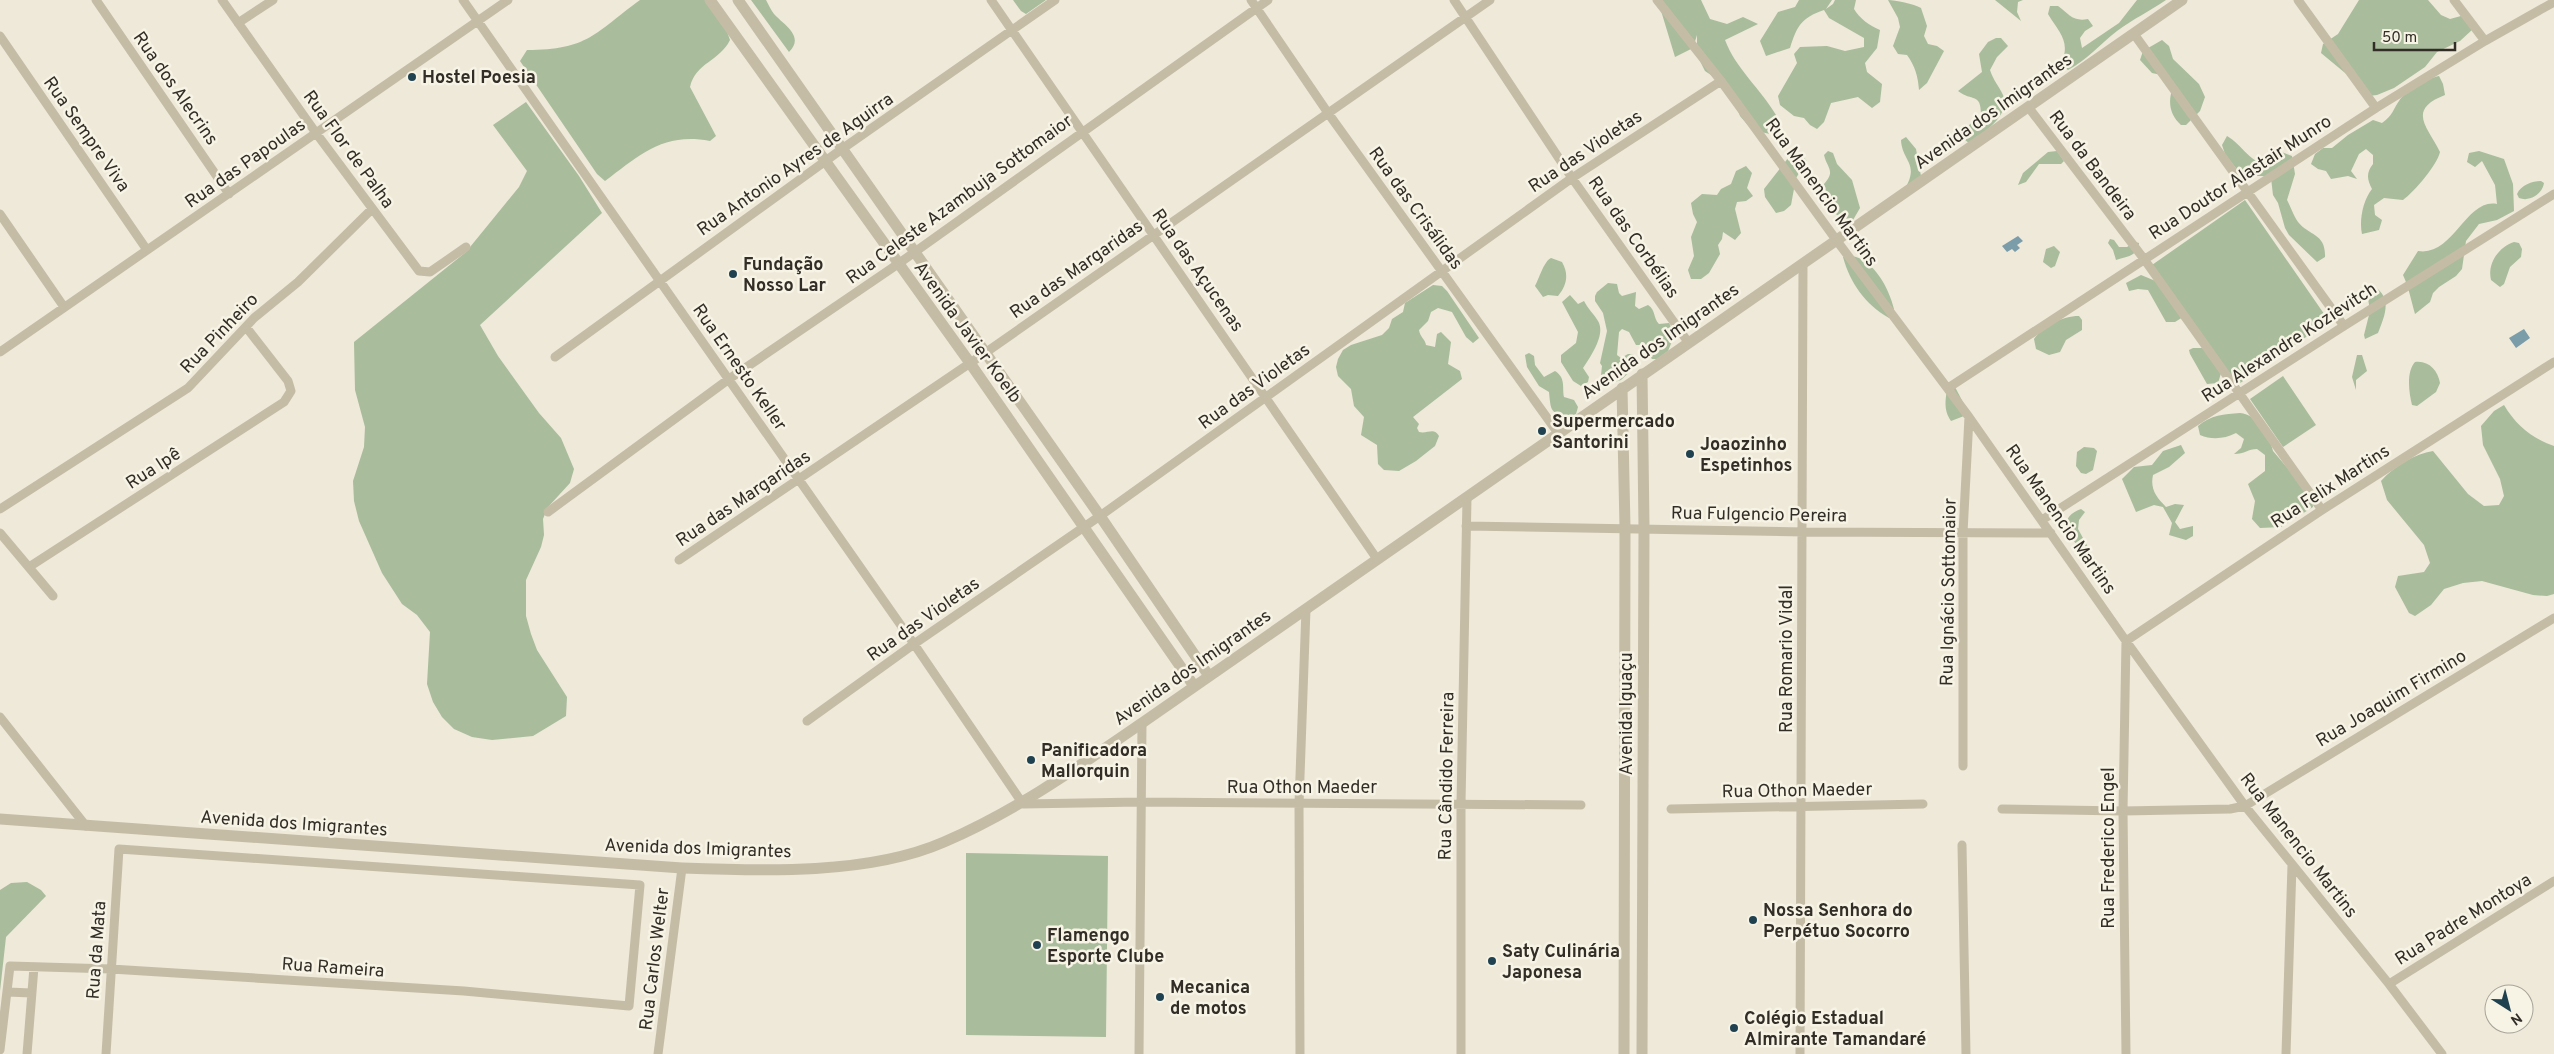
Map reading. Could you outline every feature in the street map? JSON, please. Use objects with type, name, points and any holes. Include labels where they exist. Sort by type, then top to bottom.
[{"type":"street","name":"Rua dos Alecrins","points":[[96,0],[229,194]]},
{"type":"street","name":"Rua Flor de Palha","points":[[222,0],[316,133],[419,271],[424,273],[430,272],[466,247]]},
{"type":"street","points":[[238,23],[272,0]]},
{"type":"street","name":"Rua Ernesto Keller","points":[[463,0],[914,644],[1023,804]]},
{"type":"street","name":"Rua das Papoulas","points":[[0,352],[508,0]]},
{"type":"street","name":"Avenida Javier Koelb","points":[[710,0],[970,363],[1194,686]]},
{"type":"street","name":"Avenida Javier Koelb","points":[[738,0],[1100,516],[1209,676]]},
{"type":"street","name":"Rua das Açucenas","points":[[991,0],[1377,559]]},
{"type":"street","name":"Rua Antonio Ayres de Aguirra","points":[[555,357],[825,161],[1055,0]]},
{"type":"street","name":"Rua das Crisálidas","points":[[1250,0],[1328,113],[1558,433]]},
{"type":"street","name":"Rua Celeste Azambuja Sottomaior","points":[[548,512],[728,379],[898,264],[1268,0]]},
{"type":"street","name":"Rua das Corbélias","points":[[1454,0],[1572,178],[1688,342]]},
{"type":"street","name":"Rua das Margaridas","points":[[678,560],[985,353],[1490,0]]},
{"type":"street","name":"Rua Manencio Martins","points":[[1657,0],[1721,81],[1837,241],[1970,418],[2126,641],[2245,806],[2389,984],[2440,1053]]},
{"type":"street","name":"Avenida dos Imigrantes","points":[[0,819],[682,868],[749,871],[816,868],[880,861],[943,843],[1023,804],[1467,498],[1688,342],[2030,108],[2182,0]]},
{"type":"street","points":[[2298,0],[2376,108]]},
{"type":"street","points":[[2454,0],[2485,40]]},
{"type":"street","name":"Rua Doutor Alastair Munro","points":[[1948,388],[2376,108],[2485,40],[2554,2]]},
{"type":"street","points":[[2134,34],[2344,326]]},
{"type":"street","name":"Rua Sempre Viva","points":[[0,36],[148,250]]},
{"type":"street","name":"Rua das Violetas","points":[[807,720],[1100,516],[1572,178],[1721,81]]},
{"type":"street","name":"Rua da Bandeira","points":[[2030,108],[2144,259],[2322,510]]},
{"type":"street","name":"Rua Alexandre Kozievitch","points":[[2042,520],[2554,194]]},
{"type":"street","name":"Rua Pinheiro","points":[[0,509],[188,388],[246,327],[274,300],[298,282],[372,210]]},
{"type":"street","points":[[0,214],[64,307]]},
{"type":"street","name":"Rua Romario Vidal","points":[[1800,1054],[1804,532],[1803,264]]},
{"type":"street","name":"Rua Ipê","points":[[29,567],[284,402],[291,391],[288,381],[246,327]]},
{"type":"street","name":"Rua Felix Martins","points":[[2126,641],[2322,510],[2554,362]]},
{"type":"street","name":"Avenida Iguaçu","points":[[1642,374],[1644,528],[1642,1054]]},
{"type":"street","name":"Avenida Iguaçu","points":[[1622,388],[1625,527],[1624,1054]]},
{"type":"street","name":"Rua Ignácio Sottomaior","points":[[1963,766],[1963,533],[1970,418]]},
{"type":"street","name":"Rua Cândido Ferreira","points":[[1461,1054],[1462,803],[1467,498]]},
{"type":"street","name":"Rua Fulgencio Pereira","points":[[1466,526],[1625,527],[1804,532],[2052,533]]},
{"type":"street","points":[[0,533],[53,596]]},
{"type":"street","points":[[1300,1054],[1299,804],[1306,609]]},
{"type":"street","name":"Rua Joaquim Firmino","points":[[2245,806],[2554,618]]},
{"type":"street","name":"Rua Frederico Engel","points":[[2126,641],[2123,811],[2126,1054]]},
{"type":"street","points":[[0,717],[86,826]]},
{"type":"street","points":[[1138,1054],[1142,723]]},
{"type":"street","name":"Rua Othon Maeder","points":[[1023,804],[1140,802],[1581,805]]},
{"type":"street","name":"Rua Othon Maeder","points":[[1671,809],[1923,804]]},
{"type":"street","points":[[2002,809],[2123,811],[2230,809],[2245,806]]},
{"type":"street","points":[[1962,845],[1966,1054]]},
{"type":"street","name":"Rua da Mata","points":[[106,1054],[119,849],[640,885],[629,1006]]},
{"type":"street","points":[[2286,1054],[2292,865]]},
{"type":"street","name":"Rua Carlos Welter","points":[[658,1054],[682,868]]},
{"type":"street","name":"Rua Padre Montoya","points":[[2389,984],[2554,881]]},
{"type":"street","name":"Rua Rameira","points":[[8,992],[10,966],[111,969],[464,991],[629,1006]]},
{"type":"street","points":[[27,1054],[34,967]]},
{"type":"street","points":[[0,1050],[8,992],[31,993]]},
{"type":"green space","points":[[640,0],[706,0],[726,29],[730,40],[720,53],[697,72],[690,87],[716,136],[710,141],[693,139],[665,143],[641,155],[605,181],[597,174],[520,61],[527,50],[564,47],[590,37]]},
{"type":"green space","points":[[751,0],[766,0],[774,14],[791,31],[795,41],[789,52]]},
{"type":"green space","points":[[1013,0],[1046,0],[1026,14],[1021,11]]},
{"type":"green space","points":[[1655,0],[1701,0],[1710,19],[1727,24],[1743,17],[1758,24],[1725,40],[1735,60],[1776,115],[1770,134],[1752,130],[1740,116],[1733,97],[1720,81],[1705,71],[1697,55],[1697,35],[1693,48],[1675,57],[1659,4]]},
{"type":"green space","points":[[1799,0],[1832,0],[1826,9],[1835,0],[1856,0],[1854,9],[1859,16],[1880,30],[1877,48],[1865,63],[1867,72],[1882,84],[1880,102],[1872,108],[1858,97],[1831,103],[1824,122],[1817,129],[1804,118],[1794,116],[1780,105],[1778,96],[1797,63],[1794,54],[1800,47],[1827,46],[1845,51],[1864,47],[1864,38],[1829,18],[1824,10],[1810,16],[1801,24],[1790,48],[1766,56],[1760,41],[1778,12],[1795,7]]},
{"type":"green space","points":[[1888,0],[1904,2],[1921,8],[1927,26],[1924,36],[1928,44],[1937,46],[1944,51],[1927,83],[1919,90],[1916,71],[1910,59],[1907,55],[1898,54],[1893,46],[1900,27],[1898,18]]},
{"type":"green space","points":[[1995,0],[2023,0],[2018,2],[2017,12],[2021,21]]},
{"type":"green space","points":[[2137,0],[2166,0],[2117,31],[2075,66],[2068,70],[2061,65],[2065,50],[2063,38],[2048,14],[2050,6],[2058,6],[2075,18],[2088,19],[2093,26],[2085,31],[2080,38],[2082,48],[2119,23]]},
{"type":"green space","points":[[2359,0],[2428,0],[2441,15],[2450,19],[2461,16],[2473,29],[2460,41],[2437,52],[2425,67],[2394,88],[2377,95],[2368,96],[2360,93],[2350,77],[2321,53],[2323,44],[2338,34]]},
{"type":"green space","points":[[2001,38],[2008,46],[1997,57],[1990,70],[2005,102],[2000,116],[1994,123],[1969,143],[1965,140],[1967,128],[1981,115],[1981,108],[1975,98],[1958,91],[1982,72],[1979,54],[1988,42]]},
{"type":"green space","points":[[2162,40],[2169,46],[2173,59],[2199,84],[2205,97],[2200,111],[2186,125],[2181,125],[2172,113],[2170,100],[2172,90],[2166,76],[2152,73],[2140,60],[2143,51]]},
{"type":"green space","points":[[2439,76],[2445,95],[2433,101],[2426,107],[2423,113],[2426,127],[2440,152],[2435,164],[2425,178],[2403,200],[2384,198],[2374,205],[2375,215],[2382,220],[2379,230],[2362,234],[2363,211],[2366,199],[2372,189],[2368,176],[2373,164],[2373,155],[2366,149],[2359,154],[2351,171],[2357,179],[2348,176],[2331,179],[2326,171],[2318,169],[2311,164],[2315,154],[2323,148],[2332,148],[2348,135],[2373,120],[2382,123],[2391,115],[2406,93],[2423,82]]},
{"type":"green space","points":[[526,102],[579,176],[602,213],[480,325],[498,356],[539,413],[561,438],[574,469],[570,483],[548,507],[543,519],[544,535],[541,547],[526,580],[526,616],[531,634],[537,650],[567,697],[566,716],[533,736],[492,740],[472,737],[454,729],[442,717],[433,702],[427,684],[430,632],[417,615],[402,604],[382,573],[359,521],[354,501],[353,481],[364,447],[365,427],[355,390],[354,342],[466,252],[519,187],[527,171],[493,125]]},
{"type":"green space","points":[[2227,136],[2252,158],[2261,163],[2279,151],[2292,156],[2295,174],[2287,200],[2302,227],[2323,243],[2325,257],[2317,262],[2289,235],[2285,228],[2278,203],[2273,195],[2271,178],[2241,175],[2225,154],[2222,145]]},
{"type":"green space","points":[[1906,137],[1916,149],[1921,176],[1906,187],[1911,172],[1901,140]]},
{"type":"green space","points":[[1828,151],[1833,153],[1837,164],[1852,180],[1860,208],[1853,220],[1840,217],[1829,203],[1824,184],[1828,180],[1830,173],[1824,155]]},
{"type":"green space","points":[[2057,151],[2064,161],[2061,164],[2039,164],[2026,182],[2018,185],[2023,173],[2048,152]]},
{"type":"green space","points":[[2479,151],[2504,159],[2513,184],[2514,211],[2497,220],[2479,224],[2466,241],[2462,269],[2456,276],[2439,287],[2433,293],[2430,302],[2415,314],[2403,275],[2418,251],[2430,250],[2441,245],[2476,210],[2486,205],[2497,204],[2495,185],[2482,161],[2475,167],[2467,162],[2469,153]]},
{"type":"green space","points":[[1792,153],[1801,154],[1807,161],[1796,178],[1791,205],[1784,211],[1776,213],[1765,197],[1764,189]]},
{"type":"green space","points":[[1746,166],[1752,173],[1747,188],[1753,196],[1746,201],[1737,202],[1735,209],[1741,233],[1735,240],[1723,232],[1722,239],[1718,245],[1720,254],[1709,273],[1701,279],[1691,279],[1688,270],[1694,256],[1691,237],[1697,222],[1691,203],[1702,194],[1717,195],[1721,189],[1731,184],[1736,171]]},
{"type":"green space","points":[[2541,181],[2544,183],[2538,194],[2527,199],[2519,198],[2517,194],[2524,186]]},
{"type":"green space","points":[[2245,200],[2329,321],[2236,386],[2152,265]]},
{"type":"green space","points":[[2110,239],[2114,240],[2119,247],[2127,247],[2135,242],[2139,243],[2138,248],[2128,257],[2116,260],[2113,250],[2108,243]]},
{"type":"green space","points":[[2514,242],[2519,243],[2522,249],[2521,257],[2510,267],[2504,284],[2500,287],[2491,280],[2491,268],[2495,256]]},
{"type":"green space","points":[[2054,246],[2060,252],[2055,266],[2051,268],[2043,262],[2046,249]]},
{"type":"green space","points":[[1852,256],[1867,263],[1874,269],[1884,284],[1894,309],[1889,318],[1873,306],[1854,284],[1843,257]]},
{"type":"green space","points":[[1551,258],[1562,262],[1566,271],[1566,279],[1558,296],[1548,295],[1543,297],[1535,286],[1544,266]]},
{"type":"green space","points":[[2141,275],[2158,282],[2183,317],[2175,322],[2166,322],[2148,290],[2138,289],[2129,291],[2126,283]]},
{"type":"green space","points":[[1608,283],[1617,284],[1619,293],[1622,296],[1636,292],[1635,306],[1639,309],[1648,305],[1659,324],[1669,323],[1675,334],[1668,351],[1657,359],[1652,359],[1641,345],[1636,345],[1629,332],[1622,329],[1619,332],[1617,355],[1621,358],[1628,354],[1633,354],[1636,358],[1635,367],[1621,380],[1608,384],[1608,380],[1601,375],[1602,366],[1600,363],[1607,331],[1603,313],[1595,301],[1595,296]]},
{"type":"green space","points":[[1433,285],[1442,286],[1447,291],[1479,338],[1473,343],[1466,337],[1452,312],[1438,308],[1431,312],[1428,321],[1419,330],[1420,334],[1426,345],[1435,347],[1437,334],[1441,332],[1451,342],[1448,364],[1460,371],[1462,379],[1413,417],[1419,424],[1417,428],[1419,432],[1433,431],[1437,433],[1439,436],[1435,446],[1399,471],[1384,470],[1378,464],[1377,445],[1361,435],[1364,417],[1354,406],[1351,389],[1338,376],[1336,367],[1338,359],[1343,350],[1351,345],[1382,335],[1389,328],[1392,319],[1403,312],[1405,303]]},
{"type":"green space","points":[[2375,287],[2384,297],[2386,308],[2378,333],[2365,339],[2364,335],[2370,311],[2367,292]]},
{"type":"green space","points":[[1570,295],[1578,304],[1584,301],[1600,326],[1599,338],[1583,368],[1589,377],[1588,382],[1581,386],[1573,381],[1561,362],[1561,355],[1576,343],[1578,332],[1562,302]]},
{"type":"green space","points":[[2079,316],[2082,320],[2082,330],[2066,340],[2060,352],[2049,355],[2036,349],[2034,339],[2043,330],[2060,320]]},
{"type":"green space","points":[[2202,348],[2222,370],[2218,383],[2207,384],[2190,354],[2189,350]]},
{"type":"green space","points":[[1529,353],[1534,356],[1535,365],[1544,377],[1555,371],[1561,377],[1564,397],[1574,400],[1578,407],[1576,414],[1570,418],[1553,410],[1550,404],[1549,392],[1539,386],[1527,367],[1525,355]]},
{"type":"green space","points":[[2357,355],[2362,355],[2367,371],[2356,380],[2356,390],[2352,377]]},
{"type":"green space","points":[[2415,362],[2428,364],[2432,367],[2440,383],[2436,392],[2417,406],[2412,405],[2409,389],[2410,371]]},
{"type":"green space","points":[[2283,376],[2316,425],[2283,447],[2250,399]]},
{"type":"green space","points":[[1955,387],[1966,408],[1964,416],[1951,421],[1946,410],[1946,398],[1947,390]]},
{"type":"green space","points":[[2504,405],[2514,419],[2531,435],[2554,446],[2554,594],[2547,596],[2533,595],[2482,581],[2463,583],[2444,589],[2431,605],[2415,616],[2409,613],[2395,587],[2398,576],[2424,572],[2430,563],[2424,545],[2387,500],[2381,481],[2392,470],[2405,462],[2433,451],[2468,494],[2484,506],[2499,505],[2504,496],[2500,479],[2483,445],[2481,426],[2494,411]]},
{"type":"green space","points":[[2240,413],[2252,417],[2262,426],[2269,438],[2273,451],[2312,497],[2313,507],[2281,527],[2260,528],[2252,519],[2255,501],[2248,484],[2265,471],[2265,455],[2257,449],[2234,454],[2241,448],[2244,439],[2236,433],[2218,438],[2200,435],[2198,426],[2208,419]]},
{"type":"green space","points":[[2181,445],[2185,453],[2169,467],[2153,475],[2152,484],[2157,496],[2166,507],[2175,504],[2184,505],[2175,522],[2180,529],[2193,526],[2193,536],[2186,540],[2169,535],[2172,523],[2163,507],[2154,505],[2136,512],[2122,479],[2134,467],[2152,465],[2163,451]]},
{"type":"green space","points":[[2084,447],[2094,448],[2097,451],[2093,470],[2086,474],[2081,473],[2076,466],[2077,452]]},
{"type":"green space","points":[[2081,509],[2085,512],[2079,520],[2078,529],[2099,567],[2094,567],[2067,529],[2067,522],[2071,515]]},
{"type":"green space","name":"Flamengo Esporte Clube","points":[[966,853],[1108,856],[1106,1037],[966,1035]]},
{"type":"green space","points":[[27,882],[41,890],[46,896],[6,937],[0,991],[0,890],[11,883]]},
{"type":"water","points":[[2018,236],[2023,241],[2017,245],[2020,248],[2015,252],[2012,249],[2007,252],[2002,246]]},
{"type":"water","points":[[2524,329],[2530,338],[2516,348],[2509,338]]},
{"type":"place","name":"Hostel Poesia","points":[[412,77]]},
{"type":"place","name":"Fundação Nosso Lar","points":[[733,274]]},
{"type":"place","name":"Supermercado Santorini","points":[[1542,431]]},
{"type":"place","name":"Joaozinho Espetinhos","points":[[1690,454]]},
{"type":"place","name":"Panificadora Mallorquin","points":[[1031,760]]},
{"type":"place","name":"Nossa Senhora do Perpétuo Socorro","points":[[1753,920]]},
{"type":"place","name":"Flamengo Esporte Clube","points":[[1037,945]]},
{"type":"place","name":"Saty Culinária Japonesa","points":[[1492,961]]},
{"type":"place","name":"Mecanica de motos","points":[[1160,997]]},
{"type":"place","name":"Colégio Estadual Almirante Tamandaré","points":[[1734,1028]]}]
